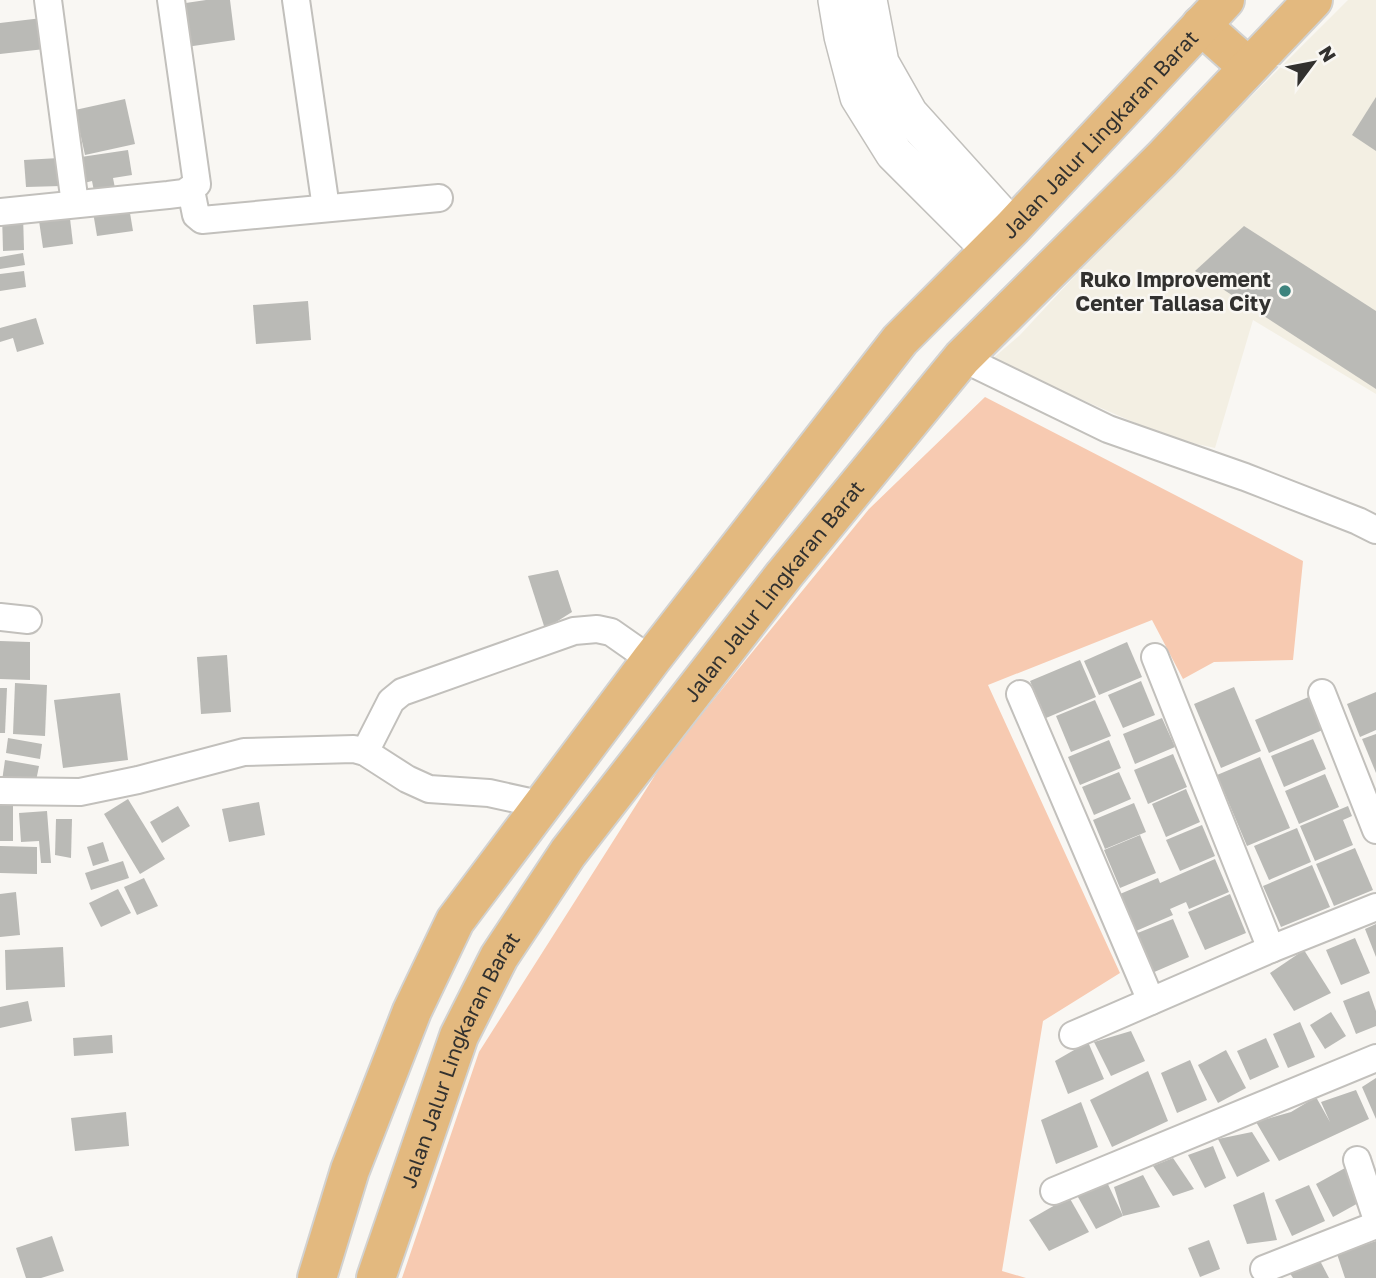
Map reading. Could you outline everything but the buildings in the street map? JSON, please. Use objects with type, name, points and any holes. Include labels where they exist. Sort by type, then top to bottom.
[{"type":"main road","points":[[837,0],[843,36],[859,97],[894,153],[1001,239]]},
{"type":"main road","points":[[868,0],[880,63],[909,114],[1001,239]]},
{"type":"main road","name":"Jalan Jalur Lingkaran Barat","points":[[376,1278],[458,1037],[499,957],[576,843],[784,575],[962,358],[1163,159],[1313,0]]},
{"type":"main road","points":[[1213,12],[1248,68]]},
{"type":"main road","name":"Jalan Jalur Lingkaran Barat","points":[[317,1278],[350,1170],[412,1011],[455,921],[651,660],[900,340],[1001,239],[1213,12]]},
{"type":"street","points":[[48,0],[75,204]]},
{"type":"street","points":[[0,212],[168,195],[191,190],[197,184],[171,0]]},
{"type":"street","points":[[296,0],[326,208]]},
{"type":"street","points":[[191,190],[196,215],[202,220],[439,198]]},
{"type":"street","points":[[962,358],[1108,429],[1245,477],[1358,520],[1376,530]]},
{"type":"street","points":[[0,617],[28,620]]},
{"type":"street","points":[[365,752],[391,701],[402,692],[574,631],[597,629],[611,632],[651,660]]},
{"type":"street","points":[[1155,657],[1271,948]]},
{"type":"street","points":[[1322,693],[1376,831]]},
{"type":"street","points":[[1020,694],[1152,1001]]},
{"type":"street","points":[[0,791],[80,792],[244,752],[354,748],[429,789],[489,793],[543,805]]},
{"type":"street","points":[[1073,1035],[1271,948],[1376,906]]},
{"type":"street","points":[[1054,1191],[1376,1058]]},
{"type":"street","points":[[1357,1160],[1376,1217]]},
{"type":"street","points":[[1264,1269],[1376,1225]]},
{"type":"shaded area","points":[[1348,0],[1376,0],[1376,394],[1253,320],[1215,448],[1170,438],[991,360],[1020,335],[1120,227]]},
{"type":"shaded area","points":[[985,397],[1303,561],[1293,660],[1214,662],[1183,679],[1152,620],[988,685],[1120,973],[1043,1021],[1002,1271],[1026,1278],[402,1278],[479,1052],[666,758],[869,509]]},
{"type":"place","name":"Ruko Improvement Center Tallasa City","points":[[1285,291]]}]
